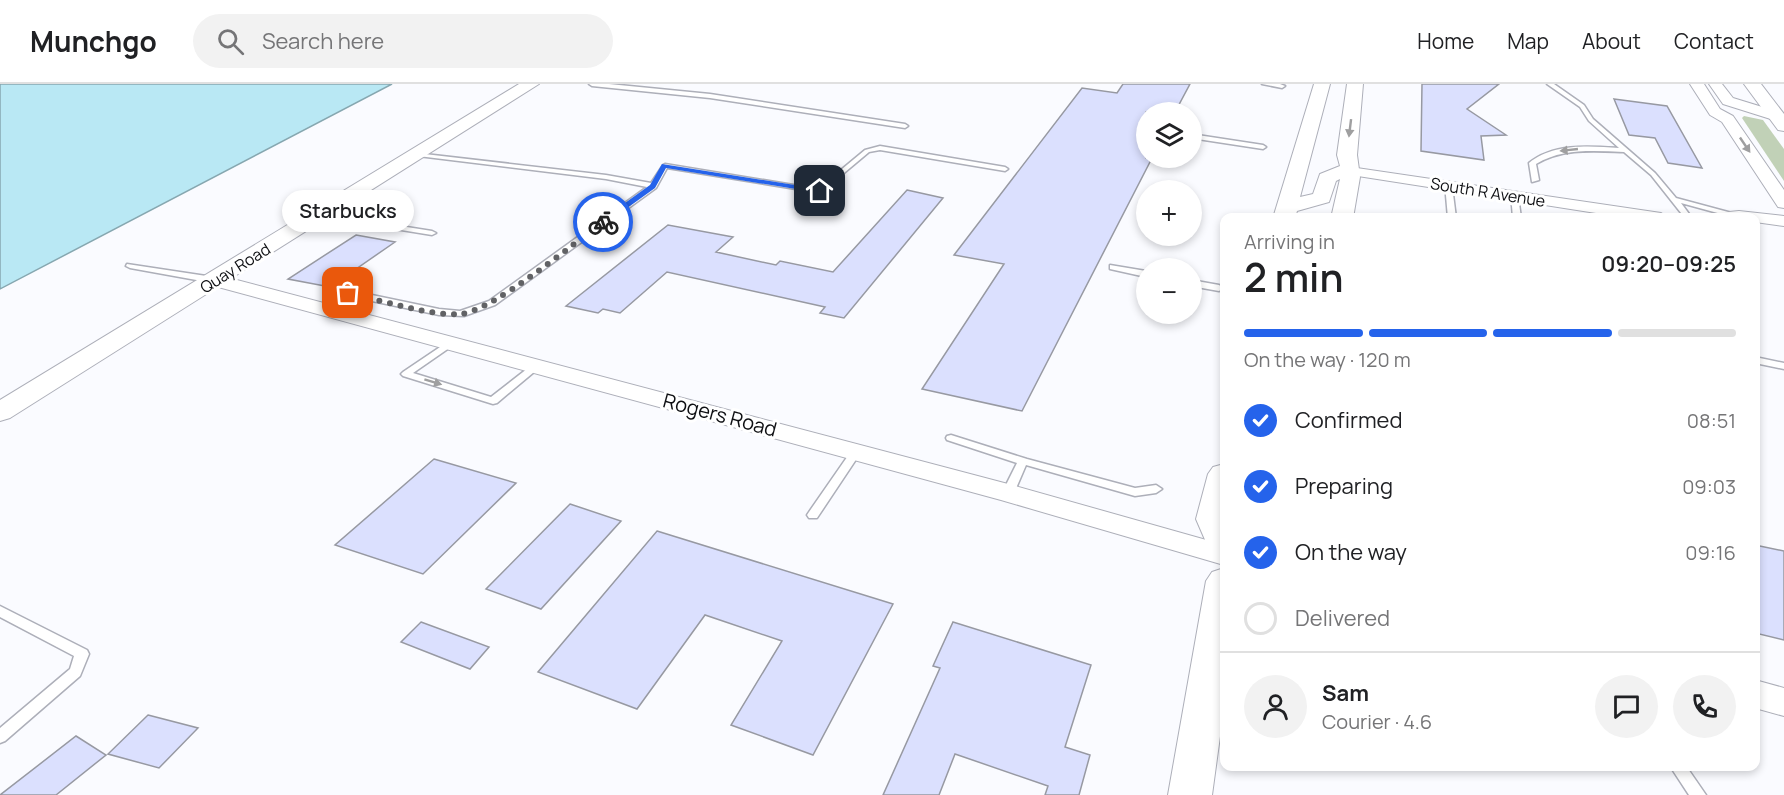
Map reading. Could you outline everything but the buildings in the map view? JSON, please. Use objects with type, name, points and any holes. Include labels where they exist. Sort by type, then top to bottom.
[{"type":"main road","name":"Quay Road","points":[[0,412],[531,84]]},
{"type":"main road","points":[[1286,212],[1322,84]]},
{"type":"main road","points":[[1343,213],[1351,162],[1347,155],[1355,84]]},
{"type":"main road","points":[[1752,84],[1780,121]]},
{"type":"main road","points":[[1286,212],[1322,198],[1327,178],[1336,173],[1350,171]]},
{"type":"main road","points":[[1220,489],[1212,519],[1220,538]]},
{"type":"main road","points":[[1190,795],[1220,606]]},
{"type":"street","points":[[1697,84],[1714,112],[1728,119],[1784,203]]},
{"type":"street","points":[[1714,84],[1728,101],[1780,121]]},
{"type":"street","points":[[1707,100],[1733,110],[1780,121]]},
{"type":"street","name":"South R Avenue","points":[[1350,171],[1628,213]]},
{"type":"street","points":[[1760,218],[1784,221]]},
{"type":"street","name":"Rogers Road","points":[[214,280],[1008,493],[1220,554]]},
{"type":"street","points":[[1760,695],[1784,702]]},
{"type":"lane","points":[[592,84],[710,96],[904,126]]},
{"type":"lane","points":[[1264,84],[1282,86]]},
{"type":"lane","points":[[1550,84],[1582,106],[1591,120],[1653,174],[1686,213]]},
{"type":"lane","points":[[1202,138],[1263,147]]},
{"type":"lane","points":[[348,293],[439,312],[461,314],[492,303],[653,186],[664,166],[820,191],[867,151],[880,148],[1005,169]]},
{"type":"lane","points":[[1535,180],[1533,163],[1546,153],[1574,149],[1625,150]]},
{"type":"lane","points":[[418,154],[606,177],[653,186]]},
{"type":"lane","points":[[1448,186],[1451,213]]},
{"type":"lane","points":[[1514,196],[1516,213]]},
{"type":"lane","points":[[1677,200],[1727,213]]},
{"type":"lane","points":[[321,215],[432,233]]},
{"type":"lane","points":[[130,266],[214,280]]},
{"type":"lane","points":[[1113,267],[1136,272]]},
{"type":"lane","points":[[1202,285],[1219,288]]},
{"type":"lane","points":[[449,344],[406,374],[493,401],[535,366]]},
{"type":"lane","points":[[1760,361],[1784,366]]},
{"type":"lane","points":[[951,438],[1135,492],[1156,489]]},
{"type":"lane","points":[[813,515],[856,452]]},
{"type":"lane","points":[[1008,493],[1023,461]]},
{"type":"lane","points":[[0,611],[82,654],[75,672],[0,736]]},
{"type":"lane","points":[[1681,771],[1698,795]]},
{"type":"green space","points":[[1744,116],[1763,120],[1784,149],[1784,181],[1742,118]]},
{"type":"water","points":[[0,84],[392,84],[0,289]]},
{"type":"way so far","points":[[348,293],[439,312],[461,314],[492,303],[603,222]]},
{"type":"place","name":"Starbucks","points":[[348,293]]},
{"type":"route","points":[[603,222],[653,186],[664,166],[820,191]]}]
